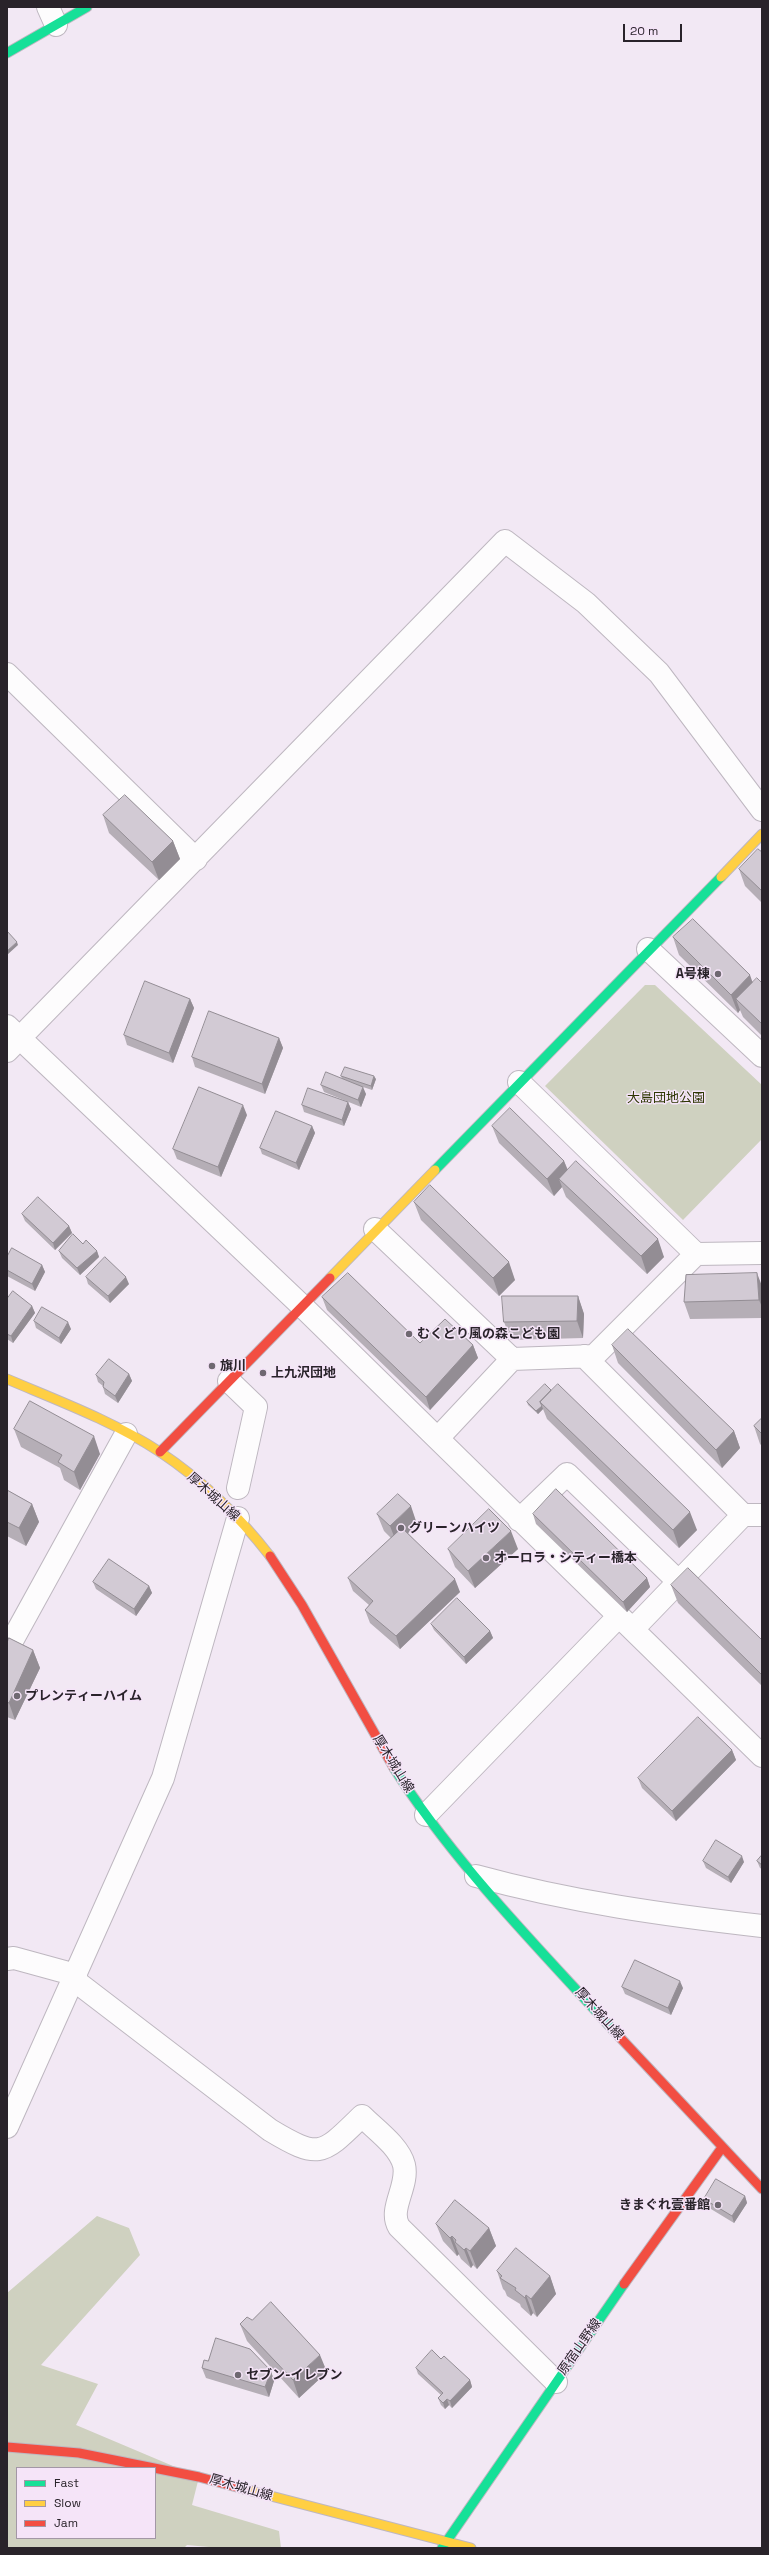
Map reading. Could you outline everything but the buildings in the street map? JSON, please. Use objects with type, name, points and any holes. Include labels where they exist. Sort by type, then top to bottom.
[{"type":"main road","points":[[7,53],[52,16],[87,7]]},
{"type":"main road","points":[[160,1452],[375,1229],[762,834]]},
{"type":"main road","name":"厚木城山線","points":[[7,1379],[126,1434],[160,1452],[199,1482],[238,1518],[283,1574],[381,1748],[426,1814],[476,1876],[722,2149],[762,2189]]},
{"type":"main road","name":"原宿山野線","points":[[444,2545],[556,2382],[722,2149]]},
{"type":"main road","name":"厚木城山線","points":[[7,2447],[86,2454],[153,2467]]},
{"type":"main road","name":"厚木城山線","points":[[156,2468],[199,2476],[444,2545],[471,2548]]},
{"type":"street","points":[[762,810],[658,673],[586,603],[505,541],[196,859],[11,1039],[302,1306],[438,1438],[519,1520],[762,1756]]},
{"type":"street","points":[[7,674],[196,859]]},
{"type":"street","points":[[648,949],[762,1056]]},
{"type":"street","points":[[519,1082],[696,1254]]},
{"type":"street","points":[[375,1229],[512,1358],[594,1356],[696,1254],[762,1253]]},
{"type":"street","points":[[426,1814],[626,1623],[678,1581],[753,1515],[584,1356]]},
{"type":"street","points":[[438,1438],[512,1358]]},
{"type":"street","points":[[229,1381],[256,1407],[238,1488]]},
{"type":"street","points":[[7,1650],[126,1434]]},
{"type":"street","points":[[519,1520],[567,1474],[678,1581]]},
{"type":"street","points":[[7,2127],[75,1978],[163,1778],[238,1518]]},
{"type":"street","points":[[476,1876],[537,1892],[626,1910],[762,1926]]},
{"type":"street","points":[[7,1959],[14,1958],[75,1978],[270,2130],[298,2147],[321,2150],[327,2148],[362,2116],[392,2146],[404,2164],[405,2183],[395,2217],[399,2227],[556,2382]]},
{"type":"green space","name":"大島団地公園","points":[[645,985],[655,985],[762,1085],[762,1139],[683,1220],[545,1086]]},
{"type":"green space","points":[[97,2216],[129,2228],[140,2255],[41,2365],[98,2384],[76,2425],[199,2477],[192,2505],[279,2531],[281,2548],[220,2548],[187,2545],[184,2548],[7,2548],[7,2293]]},
{"type":"traffic: fast","points":[[7,53],[87,7]]},
{"type":"traffic: fast","points":[[435,1170],[721,877]]},
{"type":"traffic: fast","points":[[394,1768],[443,1837],[470,1871],[498,1904],[614,2031]]},
{"type":"traffic: fast","points":[[442,2548],[624,2284]]},
{"type":"traffic: slow","points":[[721,877],[762,834]]},
{"type":"traffic: slow","points":[[330,1278],[435,1170]]},
{"type":"traffic: slow","points":[[7,1379],[105,1421],[160,1452],[191,1474],[233,1513],[270,1556]]},
{"type":"traffic: slow","points":[[244,2489],[471,2548]]},
{"type":"traffic: jam","points":[[160,1452],[330,1278]]},
{"type":"traffic: jam","points":[[270,1556],[302,1605],[394,1768]]},
{"type":"traffic: jam","points":[[614,2031],[762,2189]]},
{"type":"traffic: jam","points":[[624,2284],[721,2149]]},
{"type":"traffic: jam","points":[[7,2447],[79,2453],[149,2467]]},
{"type":"traffic: jam","points":[[156,2468],[199,2477],[244,2489]]},
{"type":"place","name":"A号棟","points":[[718,974]]},
{"type":"place","name":"むくどり風の森こども園","points":[[409,1334]]},
{"type":"place","name":"旗川","points":[[212,1366]]},
{"type":"place","name":"上九沢団地","points":[[263,1373]]},
{"type":"place","name":"グリーンハイツ","points":[[401,1528]]},
{"type":"place","name":"オーロラ・シティー橋本","points":[[486,1558]]},
{"type":"place","name":"プレンティーハイム","points":[[17,1696]]},
{"type":"place","name":"きまぐれ壹番館","points":[[718,2205]]},
{"type":"place","name":"セブン-イレブン","points":[[238,2375]]}]
